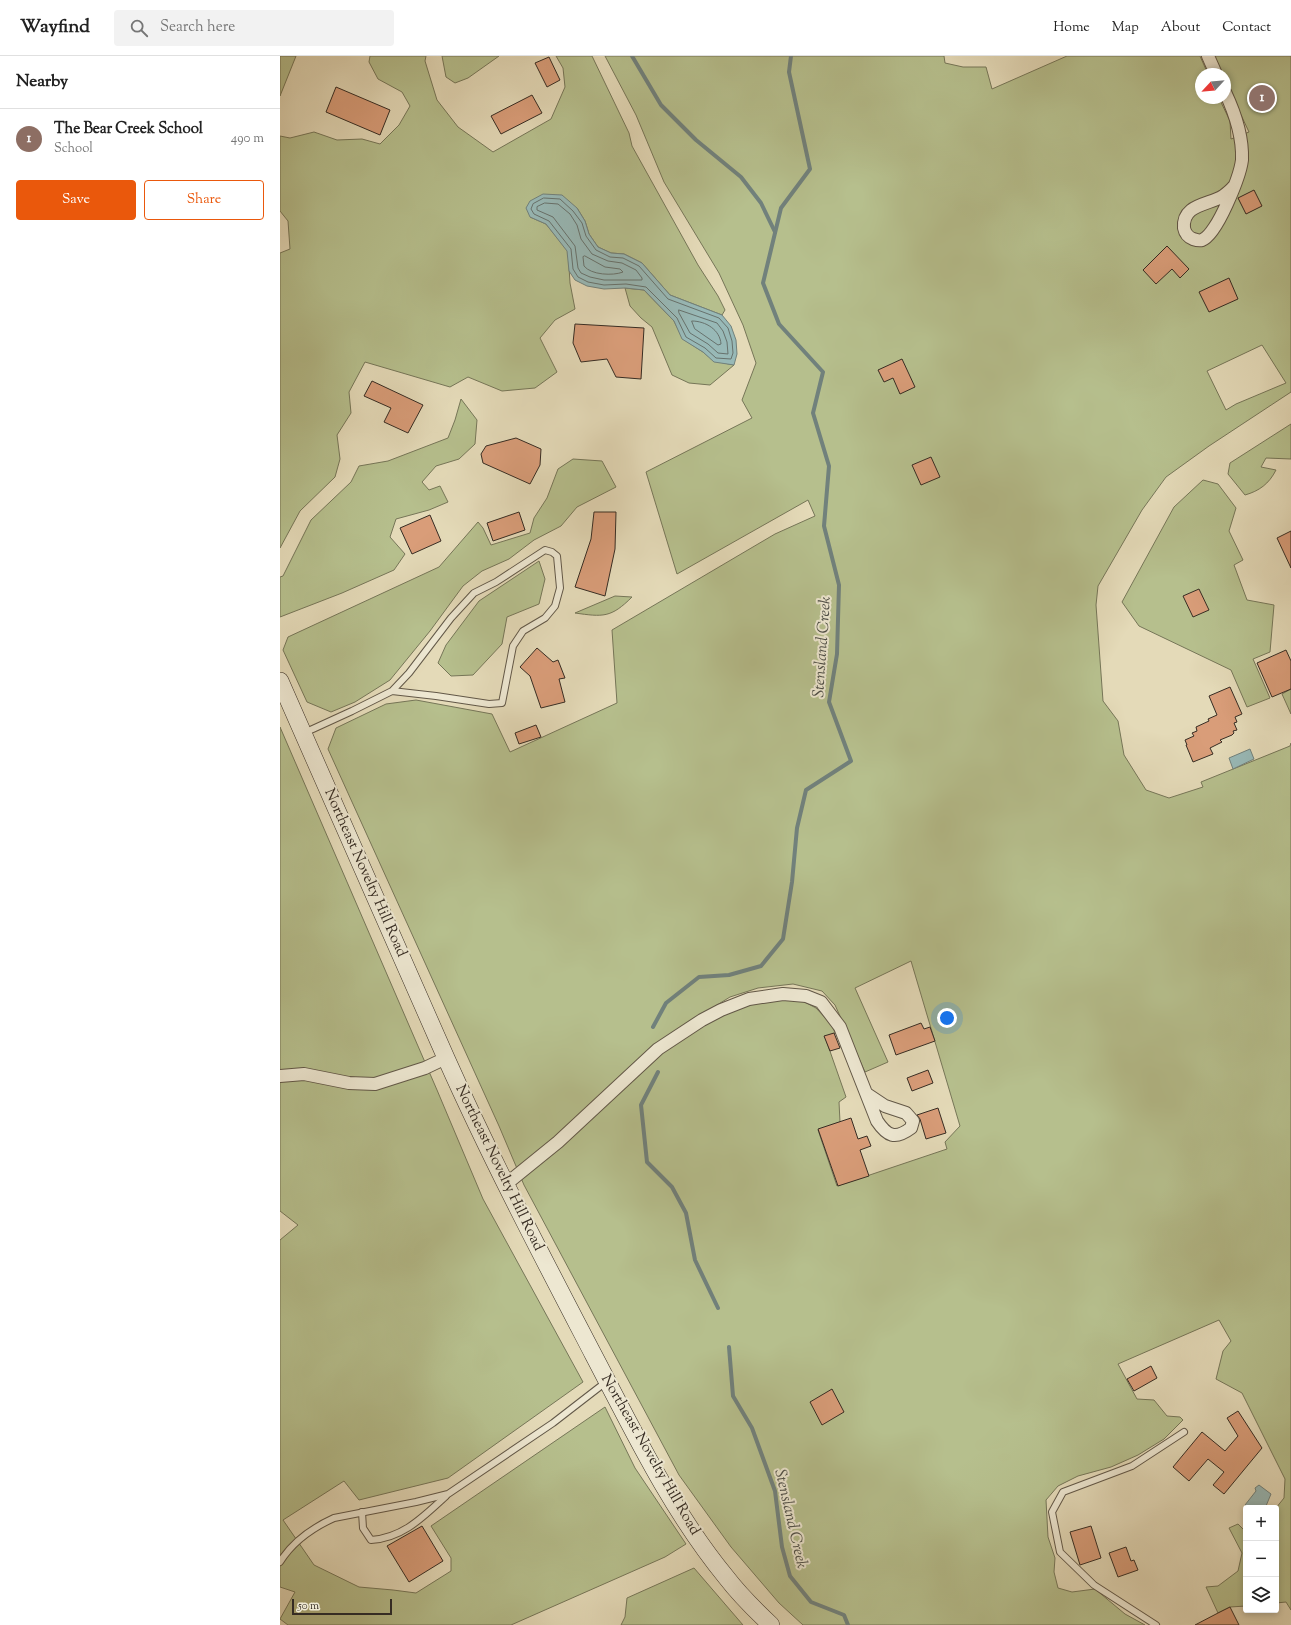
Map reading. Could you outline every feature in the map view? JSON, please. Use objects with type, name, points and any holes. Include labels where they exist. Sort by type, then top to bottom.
[{"type":"main road","name":"Northeast Novelty Hill Road","points":[[280,681],[446,1058],[505,1186],[676,1508],[703,1548],[726,1577],[750,1605],[771,1625]]},
{"type":"street","points":[[1208,56],[1213,68]]},
{"type":"street","points":[[1229,104],[1238,127],[1242,144],[1242,160],[1239,174],[1234,186],[1223,212],[1210,234],[1203,240],[1198,241],[1189,237],[1185,231],[1184,225],[1187,214],[1195,206],[1222,196],[1234,186]]},
{"type":"street","points":[[505,1186],[558,1142],[658,1049],[702,1020],[721,1010],[749,999],[783,994],[806,996],[820,1002],[840,1027],[867,1094]]},
{"type":"street","points":[[280,1076],[304,1074],[349,1082],[375,1084],[425,1068],[446,1058]]},
{"type":"lane","points":[[303,733],[392,691],[451,618],[474,593],[496,582],[545,550],[552,552],[557,556],[560,588],[555,606],[545,618],[523,631],[513,646],[502,703],[489,704],[392,691]]},
{"type":"lane","points":[[362,1512],[363,1528],[370,1540],[384,1539],[404,1531],[424,1516],[448,1494],[553,1423],[608,1381]]},
{"type":"lane","points":[[1156,1625],[1094,1586],[1060,1552],[1052,1512],[1063,1492],[1132,1466],[1184,1432]]},
{"type":"lane","points":[[280,1562],[288,1551],[304,1535],[334,1518],[416,1502],[448,1494]]},
{"type":"green space","points":[[280,56],[296,56],[280,96]]},
{"type":"green space","points":[[370,56],[426,56],[425,61],[437,100],[458,127],[493,152],[551,119],[565,87],[563,68],[556,56],[592,56],[629,133],[632,146],[698,265],[718,296],[725,310],[722,315],[670,295],[642,263],[624,254],[611,253],[598,247],[589,234],[585,221],[577,208],[530,217],[546,224],[568,251],[570,283],[575,309],[555,320],[540,338],[557,372],[535,388],[502,391],[468,377],[450,387],[365,362],[349,392],[351,413],[337,435],[340,459],[335,477],[300,511],[280,548],[280,253],[290,249],[288,221],[280,211],[280,136],[290,138],[314,132],[337,140],[362,139],[380,144],[399,125],[410,106],[402,92],[378,79],[369,62]]},
{"type":"green space","points":[[442,56],[499,56],[468,78],[455,83],[446,77]]},
{"type":"green space","points":[[605,56],[944,56],[945,63],[963,67],[986,67],[992,89],[1067,56],[1200,56],[1205,68],[1195,68],[1195,104],[1222,104],[1230,121],[1231,139],[1249,132],[1231,94],[1231,68],[1219,68],[1214,56],[1291,56],[1291,392],[1209,446],[1166,477],[1142,510],[1098,586],[1096,605],[1103,701],[1118,721],[1124,755],[1146,790],[1169,798],[1203,787],[1201,782],[1290,746],[1291,743],[1291,1610],[1286,1602],[1279,1603],[1278,1505],[1284,1498],[1285,1479],[1242,1393],[1216,1379],[1223,1351],[1231,1341],[1219,1320],[1118,1364],[1137,1399],[1154,1400],[1167,1416],[1180,1417],[1183,1420],[1164,1439],[1138,1455],[1111,1467],[1078,1476],[1058,1486],[1046,1500],[1048,1537],[1055,1558],[1054,1572],[1058,1588],[1072,1592],[1095,1589],[1125,1614],[1145,1625],[803,1625],[779,1603],[731,1547],[679,1475],[524,1185],[499,1126],[328,749],[336,728],[386,704],[416,700],[492,714],[510,752],[617,703],[612,630],[775,534],[815,516],[808,500],[677,574],[646,472],[752,418],[742,400],[756,363],[743,325],[719,273],[664,182],[636,115]],"holes":[[[1262,345],[1286,383],[1236,404],[1226,410],[1207,371]],[[911,961],[960,1126],[945,1142],[947,1149],[837,1186],[818,1130],[840,1122],[839,1102],[846,1097],[825,1037],[835,1033],[832,1025],[816,1008],[797,998],[763,1001],[724,1013],[673,1044],[670,1034],[730,997],[758,988],[793,984],[822,991],[835,1005],[865,1072],[888,1062],[855,988]]]},
{"type":"green space","points":[[625,288],[644,290],[674,321],[683,339],[714,361],[734,365],[710,385],[689,383],[672,375],[652,327],[630,306]]},
{"type":"green space","points":[[461,399],[477,420],[475,444],[459,459],[436,466],[422,482],[429,490],[440,486],[448,502],[429,510],[396,519],[390,537],[405,554],[394,570],[342,593],[280,617],[280,577],[283,576],[311,520],[351,482],[359,466],[388,461],[448,438]]},
{"type":"green space","points":[[1291,424],[1291,459],[1266,458],[1261,467],[1276,470],[1263,486],[1245,495],[1228,474],[1230,463]]},
{"type":"green space","points":[[573,459],[602,461],[616,487],[577,507],[561,526],[534,540],[509,559],[482,571],[463,586],[430,631],[390,680],[355,702],[331,712],[307,702],[283,650],[288,637],[439,567],[478,522],[483,528],[491,545],[530,533],[534,518],[547,498],[558,469]]},
{"type":"green space","points":[[1203,480],[1218,484],[1236,508],[1229,531],[1243,560],[1234,565],[1247,600],[1274,605],[1270,652],[1253,659],[1270,698],[1247,707],[1231,670],[1139,626],[1122,602],[1174,507]]},
{"type":"green space","points":[[539,561],[545,579],[539,604],[507,617],[502,644],[473,675],[451,676],[438,663],[446,645],[479,601]]},
{"type":"green space","points":[[615,596],[632,597],[618,609],[606,614],[593,615],[575,613]]},
{"type":"green space","points":[[1291,689],[1291,714],[1282,694]]},
{"type":"green space","points":[[280,727],[483,1199],[583,1382],[448,1478],[359,1500],[344,1481],[283,1520],[314,1565],[359,1587],[416,1593],[451,1571],[451,1558],[431,1526],[605,1407],[635,1468],[686,1544],[665,1557],[511,1625],[288,1625],[280,1619],[295,1592],[280,1587],[280,1240],[298,1225],[280,1211]]},
{"type":"green space","points":[[1238,1524],[1243,1529],[1243,1606],[1230,1607],[1218,1613],[1206,1587],[1218,1586],[1238,1571],[1242,1553],[1229,1528]]},
{"type":"green space","points":[[694,1568],[743,1625],[621,1625],[625,1617],[627,1598]]},
{"type":"water","points":[[543,194],[562,195],[577,208],[585,221],[589,234],[598,247],[611,253],[624,254],[642,263],[670,295],[722,315],[731,326],[736,340],[737,354],[734,365],[714,362],[703,352],[682,339],[674,321],[644,290],[625,288],[604,289],[587,286],[575,280],[569,271],[567,251],[546,224],[530,217],[526,208],[530,201]]},
{"type":"water","points":[[1250,749],[1254,759],[1233,769],[1229,758]]},
{"type":"water","points":[[1259,1485],[1271,1494],[1266,1505],[1245,1505],[1256,1491],[1255,1488]]},
{"type":"building","points":[[549,57],[560,80],[547,87],[535,63]]},
{"type":"building","points":[[336,87],[390,110],[380,135],[326,112]]},
{"type":"building","points":[[532,95],[542,113],[501,134],[491,116]]},
{"type":"building","points":[[1254,190],[1262,206],[1246,214],[1238,198]]},
{"type":"building","points":[[1167,246],[1189,269],[1180,278],[1172,269],[1156,284],[1143,270]]},
{"type":"building","points":[[1229,278],[1238,299],[1209,312],[1199,292]]},
{"type":"building","points":[[575,324],[644,328],[641,379],[616,377],[607,359],[581,362],[573,343]]},
{"type":"building","points":[[902,359],[915,387],[900,394],[893,378],[884,382],[878,370]]},
{"type":"building","points":[[372,381],[423,405],[408,433],[384,422],[391,408],[364,396]]},
{"type":"building","points":[[516,438],[541,449],[540,465],[530,484],[483,463],[481,454],[486,446]]},
{"type":"building","points":[[931,457],[940,477],[921,485],[912,465]]},
{"type":"building","points":[[519,512],[525,530],[493,541],[487,523]]},
{"type":"building","points":[[594,512],[616,512],[615,549],[605,596],[575,587],[591,539]]},
{"type":"building","points":[[430,515],[441,541],[412,554],[400,528]]},
{"type":"building","points":[[1291,531],[1291,568],[1277,538]]},
{"type":"building","points":[[1199,589],[1209,610],[1193,617],[1183,596]]},
{"type":"building","points":[[537,648],[553,662],[558,660],[565,678],[559,679],[565,702],[541,708],[530,676],[520,667]]},
{"type":"building","points":[[1286,650],[1291,661],[1291,689],[1272,697],[1257,663]]},
{"type":"building","points":[[1230,687],[1242,714],[1235,717],[1237,722],[1234,723],[1237,730],[1233,731],[1234,733],[1232,735],[1220,740],[1222,742],[1210,748],[1213,754],[1193,762],[1185,740],[1194,736],[1192,733],[1197,731],[1196,727],[1209,721],[1208,719],[1217,715],[1209,696]]},
{"type":"building","points":[[536,725],[541,737],[519,744],[515,733]]},
{"type":"building","points":[[921,1023],[924,1029],[930,1027],[935,1041],[896,1055],[889,1035]]},
{"type":"building","points":[[834,1033],[840,1048],[830,1051],[824,1036]]},
{"type":"building","points":[[928,1070],[933,1083],[912,1091],[907,1078]]},
{"type":"building","points":[[938,1108],[946,1133],[926,1139],[920,1119],[917,1115]]},
{"type":"building","points":[[851,1118],[858,1139],[867,1136],[871,1146],[860,1150],[869,1176],[838,1186],[818,1129]]},
{"type":"building","points":[[1151,1366],[1157,1378],[1134,1391],[1127,1379]]},
{"type":"building","points":[[832,1389],[844,1412],[822,1425],[810,1402]]},
{"type":"building","points":[[1238,1411],[1262,1448],[1224,1494],[1213,1485],[1224,1472],[1208,1459],[1189,1481],[1173,1467],[1202,1432],[1225,1451],[1238,1436],[1227,1418]]},
{"type":"building","points":[[422,1526],[443,1561],[409,1582],[387,1546]]},
{"type":"building","points":[[1091,1526],[1101,1558],[1080,1565],[1070,1532]]},
{"type":"building","points":[[1126,1547],[1131,1561],[1134,1560],[1138,1570],[1118,1577],[1109,1553]]},
{"type":"building","points":[[1230,1607],[1239,1625],[1195,1625],[1218,1613]]},
{"type":"waterway","points":[[632,56],[661,105],[696,140],[741,177],[761,203],[775,232]]},
{"type":"waterway","name":"Stensland Creek","points":[[653,1027],[666,1003],[699,977],[729,975],[761,966],[783,939],[792,882],[797,828],[806,790],[851,761],[829,702],[837,654],[839,585],[824,526],[829,466],[813,413],[823,372],[779,324],[763,283],[781,208],[810,169],[789,72],[791,56]]},
{"type":"waterway","name":"Stensland Creek","points":[[658,1072],[641,1105],[647,1162],[672,1187],[686,1213],[695,1260],[718,1308]]},
{"type":"waterway","name":"Stensland Creek","points":[[729,1347],[733,1396],[752,1428],[775,1491],[782,1547],[790,1576],[811,1602],[844,1615],[848,1625]]},
{"type":"place","name":"The Bear Creek School","points":[[1262,98]]}]
